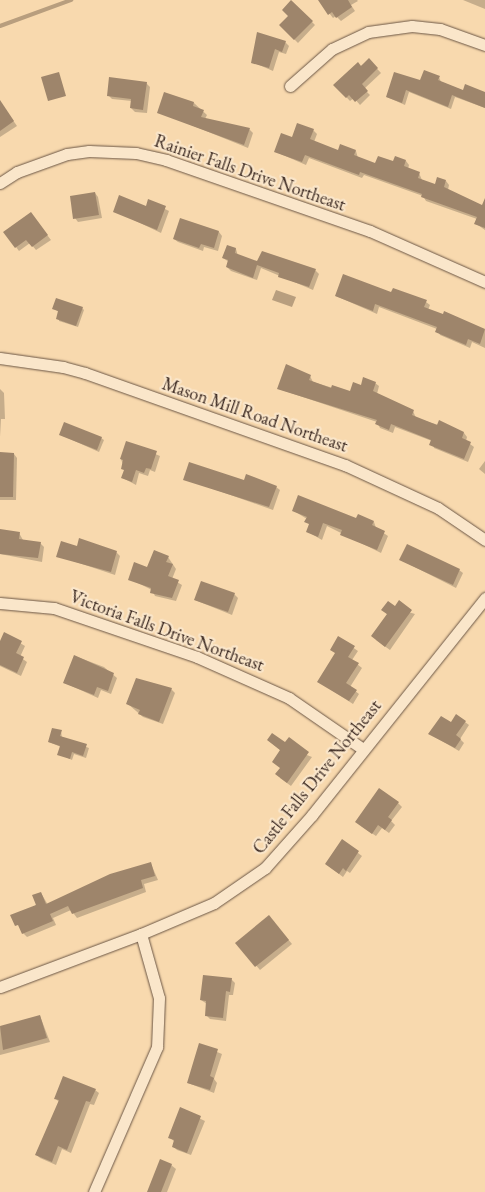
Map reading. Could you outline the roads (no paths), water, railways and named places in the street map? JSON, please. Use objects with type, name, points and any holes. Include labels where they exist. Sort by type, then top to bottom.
[{"type":"street","points":[[290,86],[332,49],[368,32],[412,26],[440,29],[485,45]]},
{"type":"street","name":"Rainier Falls Drive Northeast","points":[[0,183],[33,165],[66,154],[104,150],[136,153],[166,160],[370,232],[485,282]]},
{"type":"street","name":"Mason Mill Road Northeast","points":[[0,358],[78,371],[345,465],[438,508],[485,540]]},
{"type":"street","name":"Castle Falls Drive Northeast","points":[[0,987],[141,934],[214,903],[265,868],[485,598]]},
{"type":"street","name":"Victoria Falls Drive Northeast","points":[[0,603],[54,608],[197,657],[289,698],[363,749]]},
{"type":"street","points":[[94,1192],[157,1047],[159,998],[141,934]]},
{"type":"waterway","points":[[0,26],[71,0]]}]
